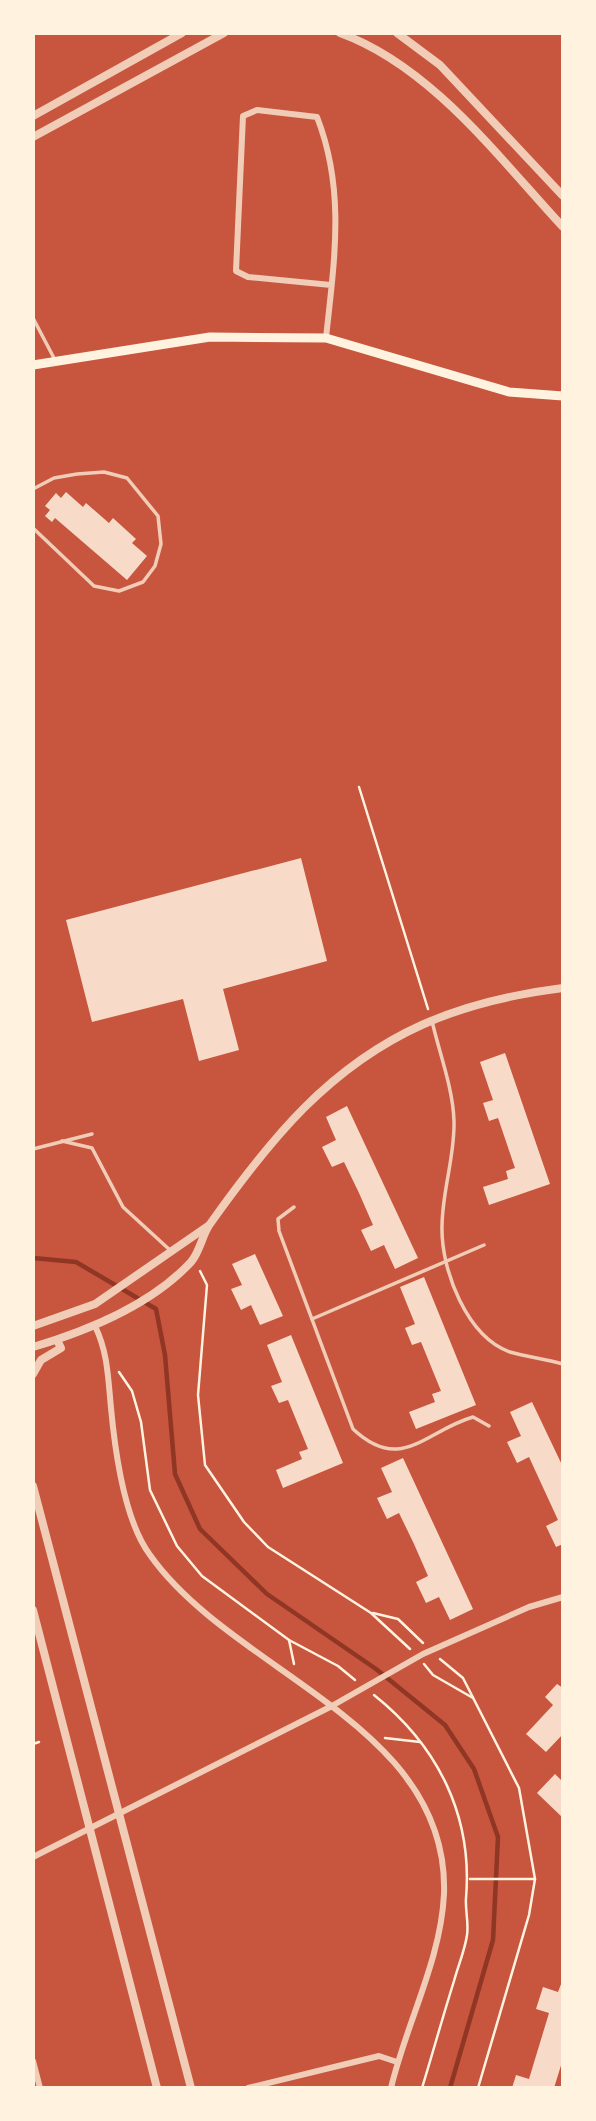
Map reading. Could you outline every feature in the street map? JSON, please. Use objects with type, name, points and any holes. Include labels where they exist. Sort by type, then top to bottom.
[{"type":"main road","points":[[33,365],[210,337],[326,338],[509,392],[563,396]]},
{"type":"street","points":[[33,116],[182,33]]},
{"type":"street","points":[[33,137],[224,33]]},
{"type":"street","points":[[340,33],[369,44],[422,80],[563,227]]},
{"type":"street","points":[[397,33],[440,65],[563,196]]},
{"type":"street","points":[[326,338],[338,225],[333,180],[317,117],[257,110],[243,117],[236,271],[248,277],[331,285]]},
{"type":"street","points":[[33,1347],[95,1326],[133,1306],[192,1261],[209,1226],[303,1109],[353,1064],[389,1040],[431,1019],[514,994],[563,988]]},
{"type":"street","points":[[33,1326],[95,1304],[209,1226]]},
{"type":"street","points":[[95,1326],[107,1354],[117,1457],[129,1506],[148,1553],[181,1592],[231,1635],[367,1735],[401,1770],[421,1797],[435,1830],[443,1863],[444,1896],[436,1942],[391,2088]]},
{"type":"street","points":[[33,1374],[41,1360],[61,1348],[57,1340]]},
{"type":"street","points":[[33,1486],[191,2088]]},
{"type":"street","points":[[33,1857],[330,1707],[426,1652],[529,1607],[563,1597]]},
{"type":"street","points":[[33,1610],[157,2088]]},
{"type":"street","points":[[248,2088],[379,2056],[397,2062]]},
{"type":"street","points":[[33,2061],[40,2088]]},
{"type":"lane","points":[[33,318],[55,360]]},
{"type":"lane","points":[[33,489],[54,478],[77,474],[104,472],[127,478],[158,516],[161,544],[155,566],[143,582],[119,591],[94,586],[33,528]]},
{"type":"lane","points":[[431,1019],[454,1118],[453,1160],[445,1191],[442,1230],[449,1274],[469,1321],[508,1351],[563,1364]]},
{"type":"lane","points":[[33,1149],[92,1134]]},
{"type":"lane","points":[[62,1141],[92,1148],[123,1207],[172,1252]]},
{"type":"lane","points":[[294,1207],[278,1219],[279,1231],[353,1429],[380,1449],[397,1449],[420,1444],[456,1422],[473,1418],[489,1426]]},
{"type":"lane","points":[[312,1319],[484,1245]]},
{"type":"path","points":[[359,787],[431,1019]]},
{"type":"path","points":[[192,1261],[208,1285],[198,1395],[205,1465],[244,1522],[268,1547],[371,1613],[398,1619],[426,1652],[463,1678],[519,1788],[535,1879],[529,1915],[478,2088]]},
{"type":"path","points":[[289,1640],[298,1683]]},
{"type":"path","points":[[367,1735],[420,1742]]},
{"type":"path","points":[[33,1744],[38,1742]]},
{"type":"path","points":[[470,1879],[535,1879]]},
{"type":"building","points":[[66,492],[83,507],[86,503],[109,523],[113,518],[136,539],[132,543],[147,556],[127,580],[55,518],[52,522],[45,516],[50,510],[45,506],[56,493],[61,498]]},
{"type":"building","points":[[301,858],[327,961],[223,989],[239,1050],[199,1061],[183,999],[92,1022],[66,920]]},
{"type":"building","points":[[505,1053],[550,1184],[489,1205],[483,1187],[508,1179],[506,1171],[515,1168],[498,1118],[489,1121],[483,1103],[493,1100],[480,1062]]},
{"type":"building","points":[[347,1106],[418,1258],[395,1269],[384,1245],[371,1251],[361,1230],[373,1225],[359,1193],[344,1162],[332,1167],[322,1147],[336,1140],[326,1117]]},
{"type":"building","points":[[255,1254],[283,1316],[260,1325],[251,1305],[241,1310],[231,1289],[242,1285],[232,1264]]},
{"type":"building","points":[[424,1277],[476,1405],[416,1429],[409,1412],[435,1402],[432,1394],[441,1391],[421,1342],[412,1345],[405,1328],[415,1324],[400,1287]]},
{"type":"building","points":[[291,1335],[343,1463],[283,1488],[276,1470],[302,1459],[299,1452],[308,1449],[288,1400],[279,1403],[271,1386],[282,1382],[267,1345]]},
{"type":"building","points":[[532,1402],[563,1467],[563,1544],[556,1547],[546,1526],[558,1520],[529,1457],[517,1463],[507,1442],[521,1436],[510,1412]]},
{"type":"building","points":[[403,1458],[473,1609],[450,1620],[439,1597],[426,1603],[416,1582],[428,1576],[414,1544],[399,1513],[387,1519],[377,1498],[392,1492],[381,1468]]},
{"type":"building","points":[[557,1684],[563,1688],[563,1734],[546,1752],[526,1734],[553,1705],[545,1697]]},
{"type":"building","points":[[555,1774],[563,1782],[563,1818],[537,1793]]},
{"type":"building","points":[[563,1979],[563,2059],[554,2088],[512,2088],[516,2075],[529,2079],[549,2013],[536,2009],[543,1987],[558,1992]]},
{"type":"waterway","points":[[33,1258],[76,1262],[156,1309],[165,1355],[175,1474],[200,1529],[267,1594],[376,1669],[445,1725],[474,1769],[498,1837],[493,1940],[450,2088]]}]
